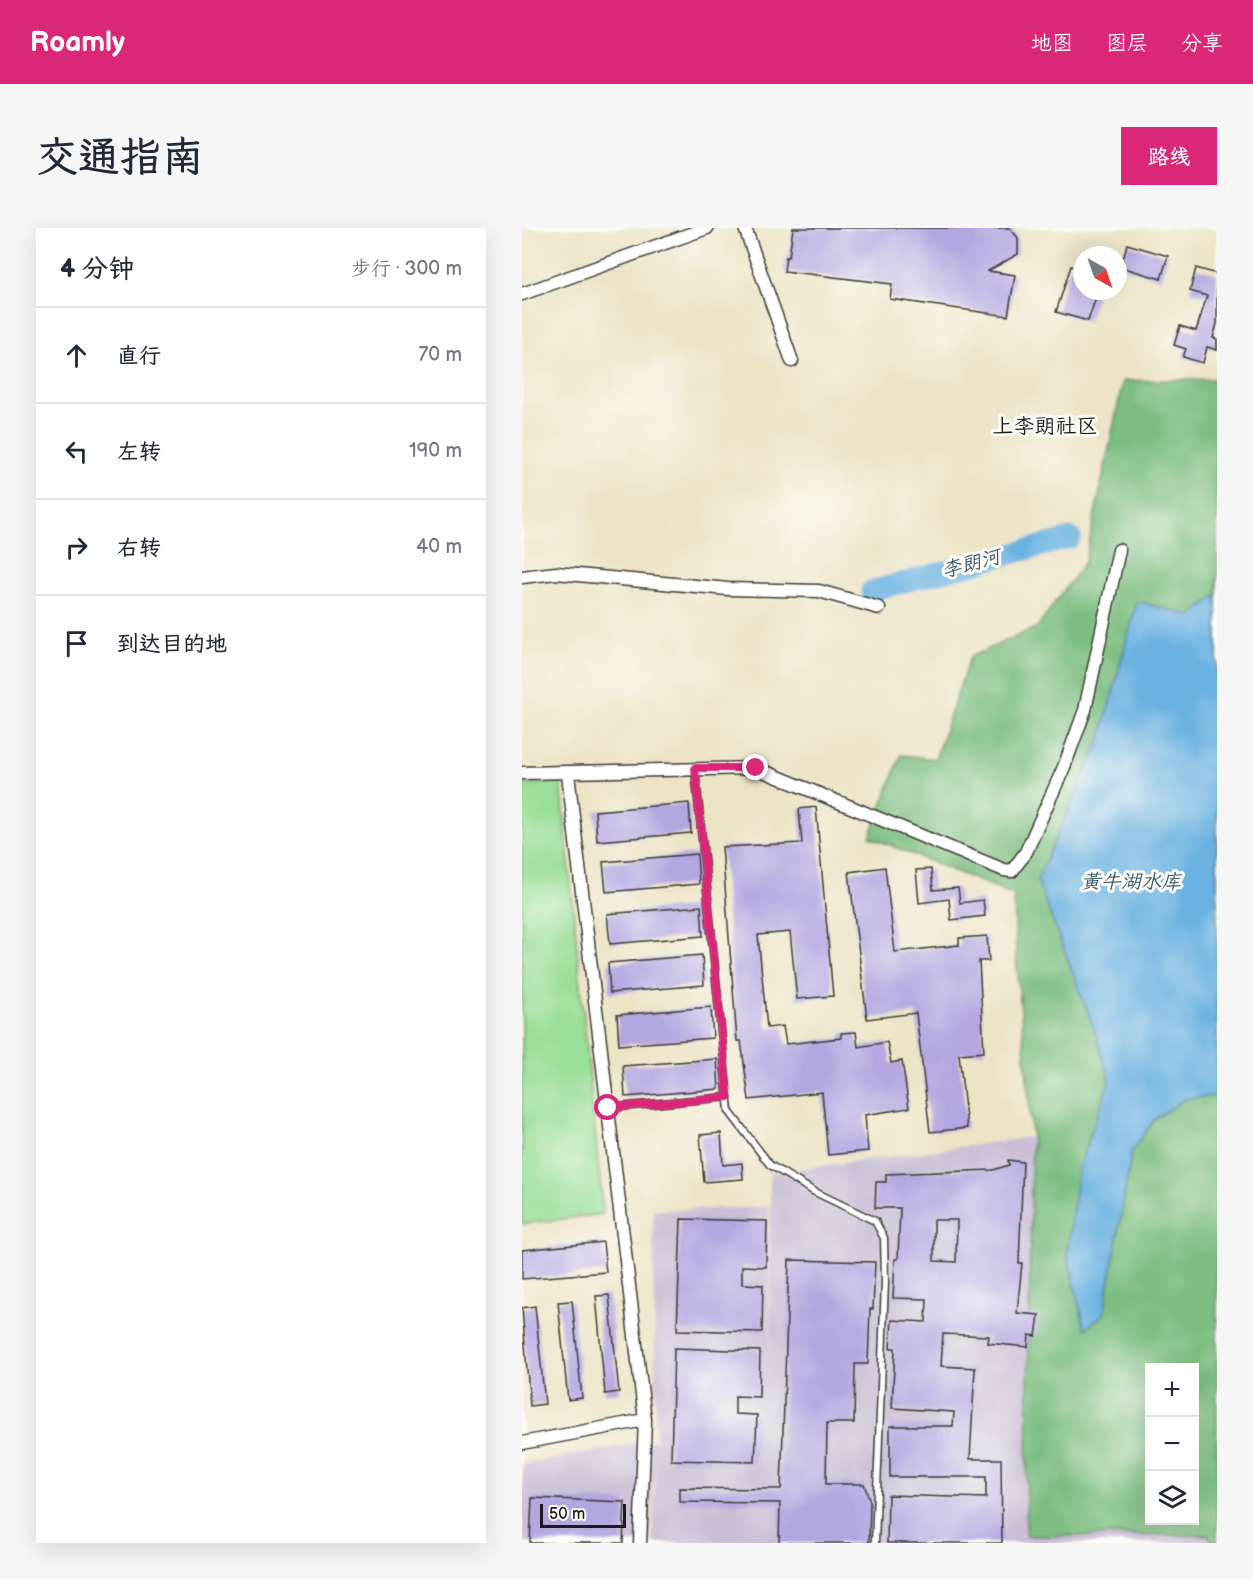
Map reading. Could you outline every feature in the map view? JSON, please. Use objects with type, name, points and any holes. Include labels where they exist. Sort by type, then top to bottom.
[{"type":"street","points":[[522,294],[706,228]]},
{"type":"street","points":[[745,228],[792,361]]},
{"type":"street","points":[[522,772],[568,774],[695,768],[756,768],[1004,870],[1012,871],[1026,852],[1064,768],[1085,710],[1119,550]]},
{"type":"street","points":[[522,577],[556,573],[728,589],[819,591],[879,608]]},
{"type":"street","points":[[568,774],[645,1420],[640,1543]]},
{"type":"street","points":[[522,1443],[645,1420]]},
{"type":"lane","points":[[695,768],[729,1111],[770,1165],[813,1191],[875,1221],[884,1238],[885,1282],[875,1543]]},
{"type":"lane","points":[[608,1108],[728,1097]]},
{"type":"shaded area","points":[[1032,1137],[1026,1536],[1210,1535],[1212,1543],[653,1543],[656,1452],[650,1543],[522,1543],[522,1465],[656,1440],[653,1210],[768,1207],[770,1389],[770,1173]]},
{"type":"green space","points":[[1217,379],[1217,1543],[1212,1543],[1209,1535],[1026,1536],[1032,1137],[1016,955],[1014,895],[870,837],[901,755],[935,759],[970,657],[1037,627],[1085,562],[1123,381]]},
{"type":"green space","points":[[561,782],[603,1214],[522,1224],[522,785]]},
{"type":"water","name":"黄牛湖水库","points":[[1217,594],[1217,1098],[1212,1096],[1185,1099],[1155,1119],[1132,1151],[1104,1314],[1085,1329],[1067,1254],[1078,1170],[1110,1079],[1092,1023],[1037,880],[1100,740],[1137,601],[1191,616]]},
{"type":"building","points":[[793,228],[1010,228],[1018,238],[1018,254],[988,271],[1015,275],[1008,316],[890,299],[892,284],[784,271],[786,257],[789,257]]},
{"type":"building","points":[[1127,244],[1168,256],[1161,279],[1127,269]]},
{"type":"building","points":[[1071,266],[1073,267],[1073,300],[1095,300],[1088,321],[1056,312]]},
{"type":"building","points":[[1196,268],[1217,274],[1217,324],[1213,338],[1217,339],[1217,350],[1207,347],[1203,363],[1183,357],[1186,349],[1174,345],[1180,326],[1196,331],[1207,296],[1190,291]]},
{"type":"building","points":[[689,803],[691,833],[597,841],[595,811]]},
{"type":"building","points":[[816,807],[833,996],[797,999],[790,932],[758,935],[767,1028],[783,1026],[786,1044],[841,1038],[841,1033],[856,1032],[858,1047],[887,1042],[891,1063],[902,1061],[909,1108],[865,1115],[868,1151],[828,1155],[822,1092],[749,1100],[741,1041],[737,1041],[722,847],[802,843],[799,809]]},
{"type":"building","points":[[697,854],[699,884],[606,892],[603,862]]},
{"type":"building","points":[[885,867],[895,952],[959,945],[959,938],[987,936],[989,961],[979,961],[984,1052],[959,1054],[967,1128],[930,1132],[916,1013],[867,1019],[849,872]]},
{"type":"building","points":[[931,869],[933,890],[958,888],[960,903],[983,900],[985,916],[951,920],[949,899],[919,903],[916,870]]},
{"type":"building","points":[[701,906],[703,936],[610,944],[607,914]]},
{"type":"building","points":[[702,955],[704,985],[610,993],[608,963]]},
{"type":"building","points":[[711,1007],[713,1038],[619,1045],[617,1015]]},
{"type":"building","points":[[717,1059],[719,1089],[625,1097],[623,1066]]},
{"type":"building","points":[[721,1133],[723,1165],[742,1163],[743,1179],[704,1182],[700,1135]]},
{"type":"building","points":[[1008,1160],[1023,1162],[1019,1263],[1022,1263],[1017,1313],[1039,1315],[1036,1336],[1029,1335],[1028,1347],[988,1343],[989,1336],[943,1334],[941,1366],[975,1368],[970,1459],[1001,1459],[1002,1543],[887,1543],[888,1495],[986,1498],[986,1477],[890,1477],[890,1426],[953,1426],[954,1412],[892,1408],[895,1348],[890,1348],[892,1320],[926,1322],[927,1299],[893,1298],[895,1259],[898,1259],[900,1208],[875,1208],[876,1182],[886,1182],[886,1174],[993,1170],[1009,1165]],"holes":[[[934,1220],[957,1220],[956,1262],[934,1261]]]},
{"type":"building","points":[[681,1219],[767,1221],[766,1267],[742,1266],[742,1284],[763,1285],[762,1332],[677,1330]]},
{"type":"building","points":[[603,1242],[606,1272],[522,1279],[522,1250]]},
{"type":"building","points":[[789,1260],[875,1262],[868,1364],[855,1364],[854,1423],[827,1423],[826,1484],[864,1484],[870,1501],[869,1543],[779,1543],[780,1503],[680,1502],[680,1488],[781,1489]]},
{"type":"building","points":[[609,1295],[619,1392],[605,1394],[596,1296]]},
{"type":"building","points":[[572,1301],[582,1398],[568,1400],[558,1302]]},
{"type":"building","points":[[535,1306],[545,1404],[530,1406],[522,1308]]},
{"type":"building","points":[[674,1348],[760,1351],[759,1397],[735,1396],[735,1414],[757,1415],[755,1462],[671,1460]]},
{"type":"building","points":[[532,1498],[625,1502],[623,1543],[530,1543]]},
{"type":"waterway","name":"李朗河","points":[[871,591],[1071,538]]},
{"type":"district","name":"上李朗社区","points":[[1045,426]]},
{"type":"route","points":[[608,1108],[728,1097],[695,768],[756,768]]}]
